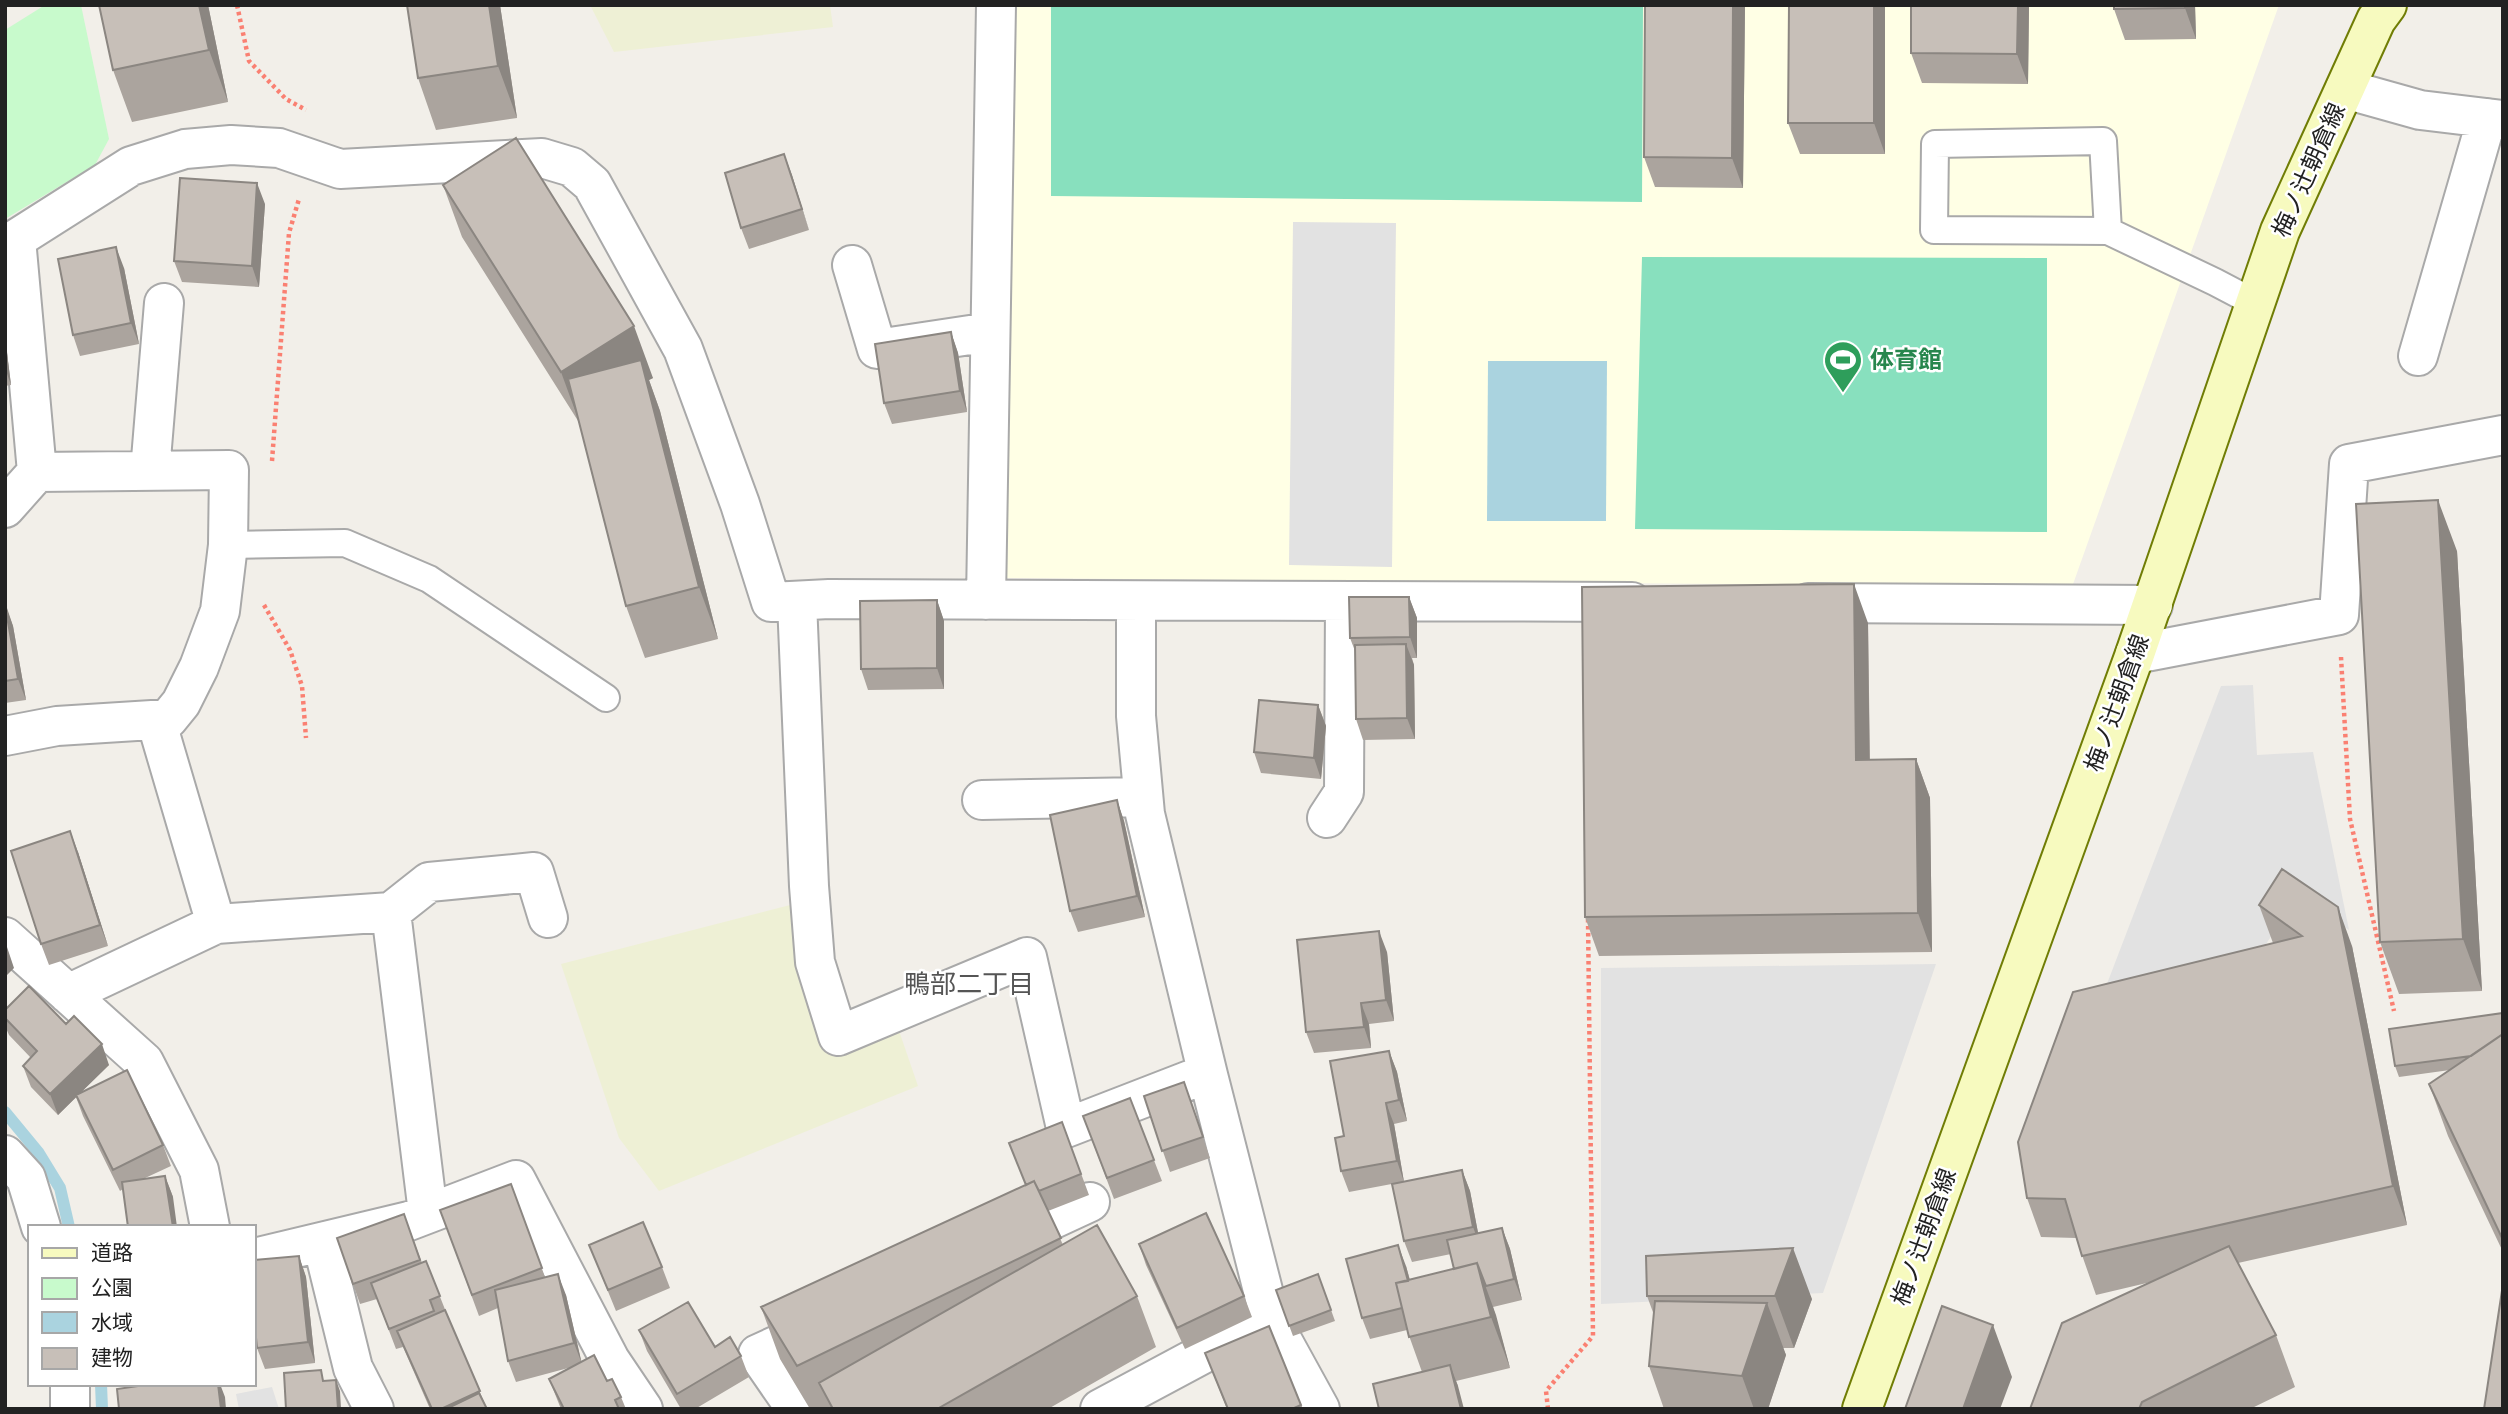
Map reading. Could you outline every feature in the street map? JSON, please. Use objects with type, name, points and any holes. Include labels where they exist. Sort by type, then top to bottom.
[{"type":"main road","name":"梅ノ辻朝倉線","points":[[1862,1409],[2135,654],[2280,231],[2376,20],[2387,5]]},
{"type":"street","points":[[986,600],[996,5]]},
{"type":"street","points":[[2345,89],[2420,110],[2495,119],[2418,356]]},
{"type":"street","points":[[37,472],[10,243],[131,166],[185,149],[231,145],[279,148],[340,169],[542,158],[572,167],[592,184],[682,349],[740,504],[771,602],[829,599],[1345,601],[1582,616],[1664,602]]},
{"type":"street","points":[[852,265],[877,349],[990,332]]},
{"type":"street","points":[[150,471],[164,303]]},
{"type":"street","points":[[2135,654],[2339,615],[2349,464],[2503,435]]},
{"type":"street","points":[[5,508],[37,472],[229,470],[228,545],[220,611],[199,667],[181,703],[168,719],[57,726],[5,736]]},
{"type":"street","points":[[1136,601],[1136,716],[1145,814],[1270,1318],[1320,1409]]},
{"type":"street","points":[[1327,818],[1343,792],[1345,601]]},
{"type":"street","points":[[797,602],[809,886],[815,962],[838,1036],[1027,957],[1066,1128],[1208,1075]]},
{"type":"street","points":[[1774,603],[2152,605]]},
{"type":"street","points":[[156,720],[216,924]]},
{"type":"street","points":[[982,800],[1143,797]]},
{"type":"street","points":[[68,994],[216,924],[391,912],[429,881],[534,872],[548,918]]},
{"type":"street","points":[[391,912],[428,1213]]},
{"type":"street","points":[[5,937],[144,1062],[199,1170],[210,1225]]},
{"type":"street","points":[[5,1155],[26,1178],[40,1225]]},
{"type":"street","points":[[256,1258],[409,1221],[516,1180],[610,1360],[643,1409]]},
{"type":"street","points":[[979,1253],[1090,1202]]},
{"type":"street","points":[[322,1242],[353,1368],[374,1409]]},
{"type":"street","points":[[796,1409],[758,1354],[856,1309]]},
{"type":"street","points":[[1100,1409],[1270,1318]]},
{"type":"street","points":[[70,1386],[71,1409]]},
{"type":"lane","points":[[2108,231],[2103,141],[1935,144],[1934,230],[2108,231],[2255,303]]},
{"type":"lane","points":[[228,545],[345,543],[429,579],[606,698]]},
{"type":"path","points":[[237,5],[249,61],[286,99],[316,116]]},
{"type":"path","points":[[272,463],[289,233],[301,194]]},
{"type":"path","points":[[265,545],[262,603],[290,650],[302,686],[306,738]]},
{"type":"path","points":[[2339,615],[2350,819],[2394,1011]]},
{"type":"path","points":[[1548,1409],[1546,1391],[1593,1336],[1587,910]]},
{"type":"shaded area","points":[[590,5],[830,5],[833,27],[614,52]]},
{"type":"shaded area","points":[[1014,5],[2279,5],[2072,587],[1007,578]]},
{"type":"shaded area","points":[[1293,222],[1396,223],[1392,567],[1289,565]]},
{"type":"shaded area","points":[[2253,685],[2257,755],[2313,752],[2349,930],[2299,894],[2266,944],[2295,969],[2092,1023],[2221,686]]},
{"type":"shaded area","points":[[794,904],[827,1049],[896,1022],[918,1086],[659,1191],[619,1138],[561,964]]},
{"type":"shaded area","points":[[1936,964],[1823,1293],[1601,1304],[1601,968]]},
{"type":"shaded area","points":[[272,1387],[279,1409],[239,1409],[236,1394]]},
{"type":"green space","points":[[45,5],[81,5],[109,139],[95,165],[5,219],[5,30]]},
{"type":"green space","points":[[1051,5],[1643,5],[1642,202],[1051,196]]},
{"type":"green space","name":"体育館","points":[[1642,257],[2047,258],[2047,532],[1635,529]]},
{"type":"water","points":[[1488,361],[1607,361],[1606,521],[1487,521]]},
{"type":"building","points":[[99,5],[199,5],[209,50],[113,70]]},
{"type":"building","points":[[407,5],[489,5],[498,66],[418,78]]},
{"type":"building","points":[[1645,5],[1733,5],[1732,158],[1644,157]]},
{"type":"building","points":[[1789,5],[1874,5],[1874,123],[1788,123]]},
{"type":"building","points":[[1911,5],[2018,5],[2017,54],[1911,53]]},
{"type":"building","points":[[2114,5],[2185,5],[2185,8],[2114,9]]},
{"type":"building","points":[[516,138],[634,326],[561,372],[443,185]]},
{"type":"building","points":[[784,154],[802,209],[741,228],[725,173]]},
{"type":"building","points":[[180,178],[257,183],[252,266],[174,261]]},
{"type":"building","points":[[116,247],[131,323],[73,335],[58,259]]},
{"type":"building","points":[[951,332],[960,391],[884,403],[875,344]]},
{"type":"building","points":[[641,360],[699,587],[626,606],[568,379]]},
{"type":"building","points":[[2438,500],[2463,939],[2380,942],[2356,504]]},
{"type":"building","points":[[1854,584],[1856,760],[1916,759],[1918,913],[1585,917],[1582,587]]},
{"type":"building","points":[[1349,597],[1409,597],[1410,637],[1350,638]]},
{"type":"building","points":[[937,600],[937,668],[861,669],[860,601]]},
{"type":"building","points":[[5,605],[18,679],[5,681]]},
{"type":"building","points":[[1406,644],[1407,718],[1356,719],[1355,645]]},
{"type":"building","points":[[1259,700],[1318,705],[1314,758],[1254,752]]},
{"type":"building","points":[[1117,800],[1137,896],[1070,911],[1050,815]]},
{"type":"building","points":[[70,831],[100,925],[41,944],[11,851]]},
{"type":"building","points":[[2282,869],[2338,907],[2393,1186],[2082,1256],[2065,1199],[2027,1198],[2018,1142],[2073,992],[2302,936],[2259,905]]},
{"type":"building","points":[[1379,931],[1386,1000],[1361,1003],[1364,1027],[1306,1032],[1297,940]]},
{"type":"building","points":[[29,986],[66,1024],[74,1016],[102,1044],[50,1094],[23,1066],[37,1051],[5,1018],[5,1010]]},
{"type":"building","points":[[2503,1013],[2503,1034],[2471,1056],[2395,1066],[2389,1029]]},
{"type":"building","points":[[2503,1034],[2503,1240],[2429,1084]]},
{"type":"building","points":[[1389,1051],[1399,1100],[1386,1103],[1397,1161],[1341,1171],[1335,1138],[1344,1136],[1330,1061]]},
{"type":"building","points":[[127,1070],[163,1145],[113,1170],[76,1095]]},
{"type":"building","points":[[1184,1082],[1203,1137],[1162,1151],[1144,1096]]},
{"type":"building","points":[[1130,1098],[1154,1160],[1107,1178],[1083,1116]]},
{"type":"building","points":[[1062,1122],[1081,1174],[1039,1191],[1034,1181],[1026,1185],[1009,1143]]},
{"type":"building","points":[[1462,1170],[1473,1227],[1404,1241],[1392,1184]]},
{"type":"building","points":[[165,1176],[173,1225],[128,1225],[122,1182]]},
{"type":"building","points":[[1034,1181],[1061,1238],[797,1366],[761,1307]]},
{"type":"building","points":[[511,1184],[542,1268],[472,1295],[440,1210]]},
{"type":"building","points":[[1206,1213],[1244,1296],[1177,1328],[1139,1244]]},
{"type":"building","points":[[404,1214],[420,1260],[353,1284],[337,1238]]},
{"type":"building","points":[[643,1222],[662,1267],[608,1290],[589,1245]]},
{"type":"building","points":[[1097,1225],[1137,1296],[937,1409],[833,1409],[819,1383]]},
{"type":"building","points":[[1502,1228],[1514,1279],[1486,1286],[1477,1263],[1454,1269],[1447,1240]]},
{"type":"building","points":[[1398,1245],[1408,1281],[1396,1283],[1402,1308],[1362,1318],[1346,1259]]},
{"type":"building","points":[[2229,1246],[2276,1335],[2142,1402],[2139,1409],[2030,1409],[2062,1323]]},
{"type":"building","points":[[1793,1248],[1775,1296],[1647,1296],[1646,1256]]},
{"type":"building","points":[[299,1256],[308,1342],[257,1348],[256,1260]]},
{"type":"building","points":[[426,1261],[440,1296],[430,1300],[434,1311],[389,1329],[371,1283]]},
{"type":"building","points":[[1477,1263],[1491,1317],[1409,1337],[1396,1283]]},
{"type":"building","points":[[558,1274],[574,1343],[508,1361],[495,1290]]},
{"type":"building","points":[[1318,1274],[1331,1310],[1289,1326],[1276,1290]]},
{"type":"building","points":[[2503,1284],[2503,1409],[2484,1409]]},
{"type":"building","points":[[1655,1301],[1767,1303],[1742,1376],[1649,1366]]},
{"type":"building","points":[[688,1302],[715,1347],[730,1337],[741,1356],[677,1394],[639,1330]]},
{"type":"building","points":[[1942,1306],[1993,1325],[1963,1409],[1905,1409]]},
{"type":"building","points":[[445,1310],[480,1391],[441,1409],[432,1409],[397,1331]]},
{"type":"building","points":[[1269,1326],[1301,1405],[1292,1409],[1228,1409],[1205,1353]]},
{"type":"building","points":[[594,1355],[607,1381],[612,1379],[621,1397],[615,1400],[619,1409],[564,1409],[549,1379]]},
{"type":"building","points":[[1450,1365],[1461,1409],[1379,1409],[1373,1384]]},
{"type":"building","points":[[321,1370],[323,1381],[336,1380],[338,1409],[286,1409],[284,1373]]},
{"type":"building","points":[[138,1386],[218,1386],[221,1409],[119,1409],[117,1389]]},
{"type":"building","points":[[479,1393],[487,1409],[446,1409]]},
{"type":"waterway","points":[[5,1112],[38,1152],[60,1188],[69,1225]]},
{"type":"waterway","points":[[101,1386],[102,1409]]},
{"type":"place","name":"体育館","points":[[1843,394]]},
{"type":"district","name":"鴨部二丁目","points":[[969,984]]}]
